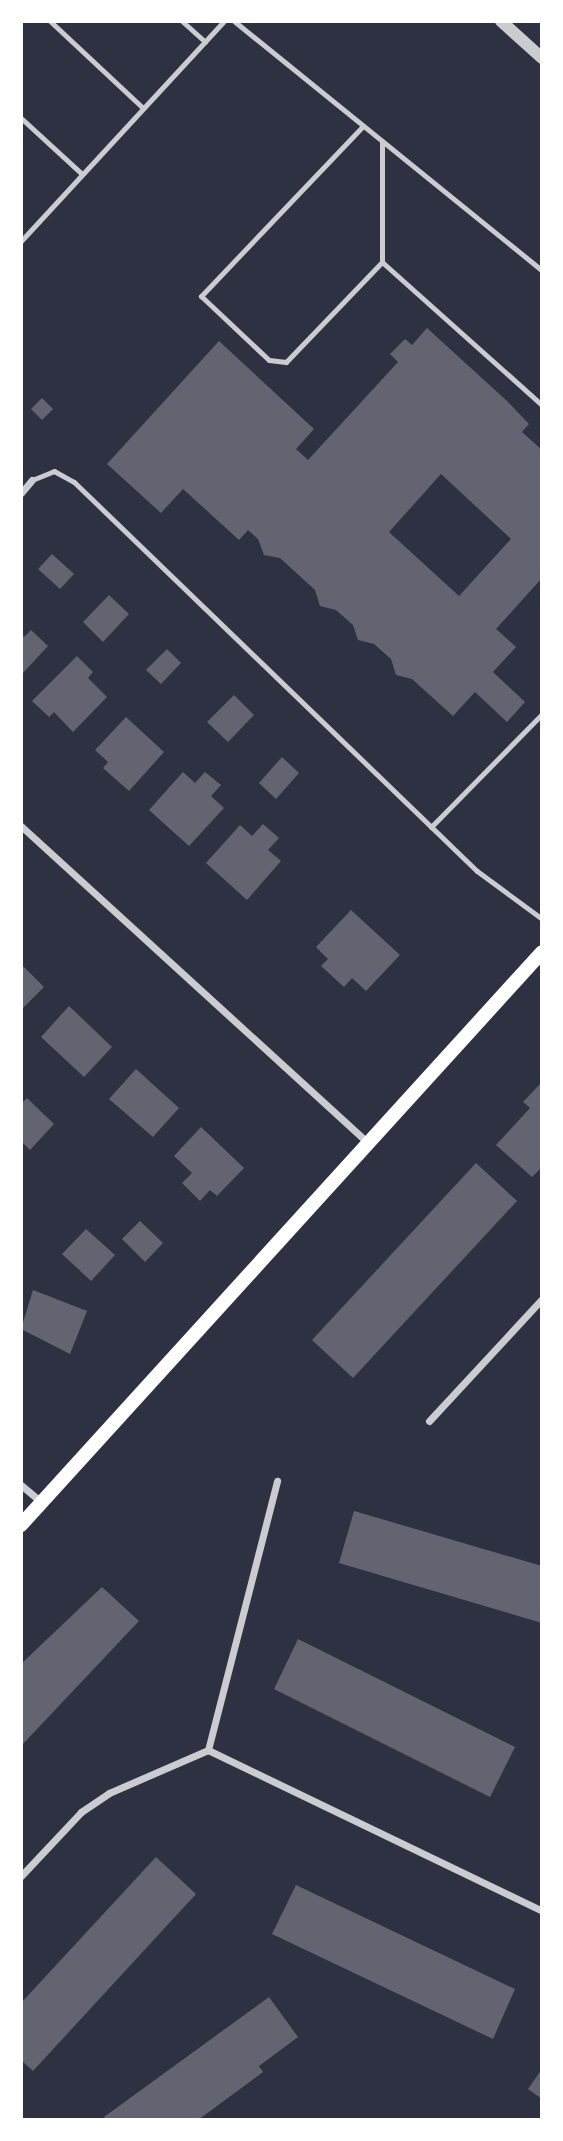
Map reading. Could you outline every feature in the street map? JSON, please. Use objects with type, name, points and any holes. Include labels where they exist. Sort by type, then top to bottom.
[{"type":"main road","points":[[21,1525],[542,952]]},
{"type":"street","points":[[501,21],[542,58]]},
{"type":"street","points":[[21,493],[32,480]]},
{"type":"street","points":[[21,826],[370,1144]]},
{"type":"street","points":[[429,1421],[542,1299]]},
{"type":"street","points":[[208,1750],[277,1482]]},
{"type":"street","points":[[21,1485],[42,1502]]},
{"type":"street","points":[[21,1876],[81,1812],[109,1793],[208,1750],[542,1911]]},
{"type":"lane","points":[[50,21],[144,108]]},
{"type":"lane","points":[[182,21],[205,42]]},
{"type":"lane","points":[[21,241],[224,21]]},
{"type":"lane","points":[[234,21],[542,270]]},
{"type":"lane","points":[[21,117],[82,174]]},
{"type":"lane","points":[[363,126],[201,296],[269,359],[286,362],[382,262],[382,141]]},
{"type":"lane","points":[[382,262],[542,405]]},
{"type":"lane","points":[[32,480],[54,471],[74,482],[477,871],[542,919]]},
{"type":"lane","points":[[431,827],[542,714]]},
{"type":"building","points":[[427,328],[529,424],[522,432],[542,450],[542,578],[496,629],[516,647],[493,672],[525,702],[507,722],[475,692],[453,716],[412,679],[396,675],[391,659],[374,644],[358,640],[353,625],[336,610],[320,606],[315,590],[280,558],[264,555],[258,539],[248,530],[239,540],[183,489],[161,513],[107,464],[219,341],[314,429],[296,449],[308,460],[398,362],[390,354],[405,339],[412,345]],"holes":[[[441,474],[511,539],[459,596],[389,532]]]},
{"type":"building","points":[[42,398],[53,409],[42,420],[31,409]]},
{"type":"building","points":[[52,554],[74,574],[60,589],[38,569]]},
{"type":"building","points":[[109,595],[129,614],[103,642],[83,622]]},
{"type":"building","points":[[31,630],[48,646],[21,675],[21,634],[24,637]]},
{"type":"building","points":[[167,649],[181,663],[161,684],[146,670]]},
{"type":"building","points":[[77,656],[93,672],[88,678],[107,697],[73,732],[54,712],[49,717],[32,701]]},
{"type":"building","points":[[234,695],[254,715],[228,742],[207,722]]},
{"type":"building","points":[[126,717],[164,752],[129,791],[103,768],[108,762],[95,750]]},
{"type":"building","points":[[282,757],[299,773],[276,799],[259,783]]},
{"type":"building","points":[[183,772],[195,783],[205,772],[221,785],[211,796],[224,808],[189,846],[149,810]]},
{"type":"building","points":[[263,824],[279,838],[268,850],[281,861],[247,900],[206,863],[240,825],[252,836]]},
{"type":"building","points":[[351,910],[400,955],[366,991],[352,978],[344,987],[321,966],[328,959],[316,947]]},
{"type":"building","points":[[21,964],[44,987],[21,1010]]},
{"type":"building","points":[[69,1006],[112,1047],[84,1077],[41,1037]]},
{"type":"building","points":[[136,1069],[179,1108],[153,1137],[109,1099]]},
{"type":"building","points":[[542,1082],[542,1167],[532,1177],[496,1145],[530,1108],[523,1102]]},
{"type":"building","points":[[27,1098],[54,1124],[30,1150],[21,1141],[21,1104]]},
{"type":"building","points":[[201,1127],[244,1168],[217,1196],[210,1190],[200,1201],[182,1183],[192,1173],[174,1156]]},
{"type":"building","points":[[476,1163],[517,1201],[353,1378],[312,1340]]},
{"type":"building","points":[[140,1221],[163,1243],[145,1262],[122,1239]]},
{"type":"building","points":[[86,1229],[115,1255],[91,1281],[62,1254]]},
{"type":"building","points":[[33,1290],[87,1311],[70,1354],[21,1329]]},
{"type":"building","points":[[354,1511],[542,1566],[542,1623],[339,1563]]},
{"type":"building","points":[[102,1587],[139,1621],[21,1746],[21,1664]]},
{"type":"building","points":[[298,1639],[515,1747],[490,1797],[274,1689]]},
{"type":"building","points":[[156,1857],[196,1894],[33,2071],[21,2060],[21,2003]]},
{"type":"building","points":[[296,1885],[515,1989],[493,2039],[272,1934]]},
{"type":"building","points":[[269,1997],[298,2037],[259,2066],[263,2072],[198,2120],[107,2120],[104,2117]]},
{"type":"building","points":[[542,2069],[542,2099],[528,2089]]}]
